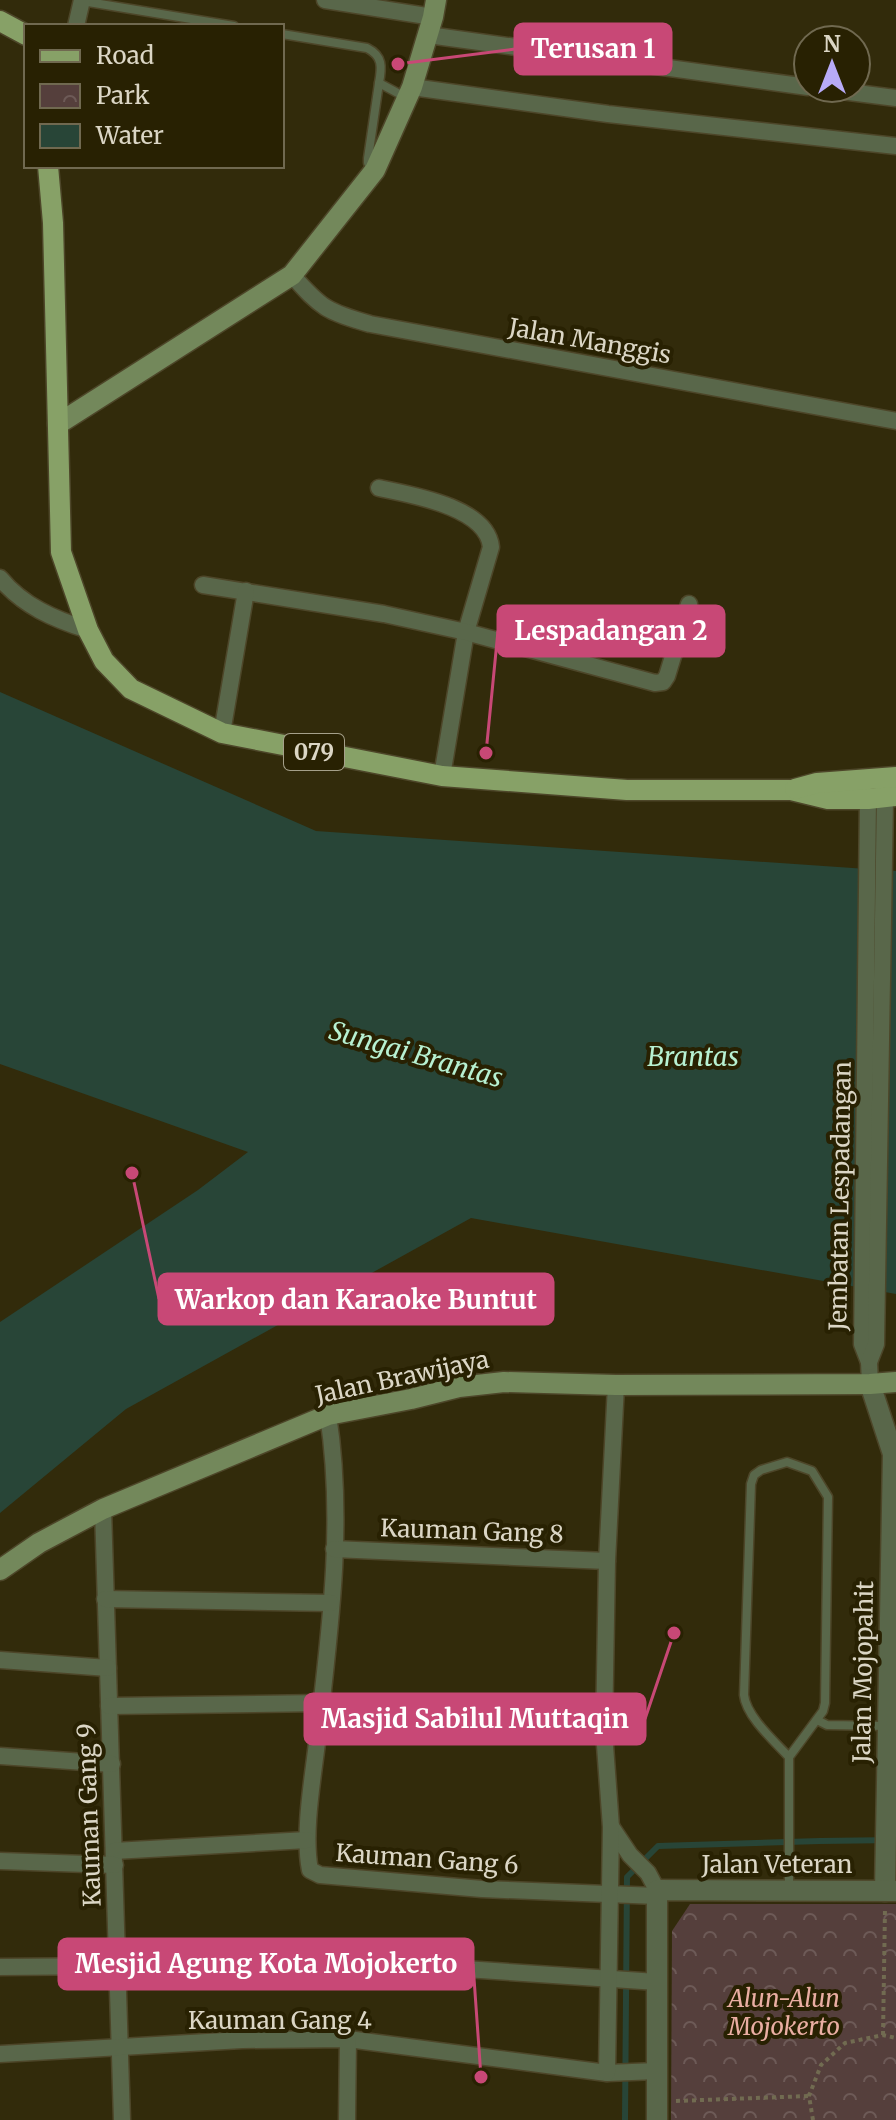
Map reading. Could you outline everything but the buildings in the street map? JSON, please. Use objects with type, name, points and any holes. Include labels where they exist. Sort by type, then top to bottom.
[{"type":"main road","points":[[58,424],[292,275],[375,170],[410,93],[433,17]]},
{"type":"main road","points":[[0,21],[24,34]]},
{"type":"main road","name":"079","points":[[48,168],[53,223],[61,552],[88,630],[104,661],[131,689],[222,733],[442,776],[627,790],[791,790],[828,799],[880,804]]},
{"type":"main road","name":"079","points":[[791,790],[817,783],[896,777]]},
{"type":"main road","name":"Jalan Brawijaya","points":[[0,1570],[39,1543],[103,1509],[328,1415],[459,1387],[504,1382],[616,1385],[896,1382]]},
{"type":"street","points":[[76,24],[82,0]]},
{"type":"street","points":[[325,0],[792,84]]},
{"type":"street","points":[[410,93],[896,146]]},
{"type":"street","points":[[872,95],[896,98]]},
{"type":"street","name":"Jalan Manggis","points":[[292,275],[316,302],[331,312],[370,324],[896,421]]},
{"type":"street","points":[[379,488],[424,498],[454,509],[474,520],[489,536],[491,547],[466,632],[442,776]]},
{"type":"street","points":[[0,578],[6,590],[46,615],[88,630]]},
{"type":"street","points":[[203,585],[384,614],[659,682],[667,676],[689,604]]},
{"type":"street","points":[[222,733],[246,591]]},
{"type":"street","name":"Jembatan Lespadangan","points":[[870,1384],[880,804]]},
{"type":"street","name":"Jalan Mojopahit","points":[[870,1384],[895,1452],[885,1861],[890,1891]]},
{"type":"street","points":[[611,2073],[618,1980],[616,1894],[604,1732],[607,1561],[616,1385]]},
{"type":"street","points":[[307,1840],[334,1549],[334,1477],[328,1415]]},
{"type":"street","name":"Kauman Gang 9","points":[[103,1509],[122,2120]]},
{"type":"street","name":"Kauman Gang 8","points":[[334,1549],[607,1561]]},
{"type":"street","points":[[105,1599],[331,1603]]},
{"type":"street","points":[[0,1660],[108,1668]]},
{"type":"street","points":[[109,1706],[322,1703],[604,1732]]},
{"type":"street","points":[[0,1756],[112,1764]]},
{"type":"street","points":[[611,1827],[651,1889],[657,1982],[657,2111]]},
{"type":"street","name":"Kauman Gang 6","points":[[0,1861],[115,1858],[307,1840],[310,1870],[320,1875],[482,1889],[616,1894]]},
{"type":"street","points":[[616,1894],[651,1889]]},
{"type":"street","name":"Jalan Veteran","points":[[651,1889],[890,1891]]},
{"type":"street","points":[[0,1967],[316,1959],[657,1982]]},
{"type":"street","points":[[347,2120],[348,2039]]},
{"type":"street","name":"Kauman Gang 4","points":[[0,2054],[242,2040],[348,2039],[611,2073],[657,2071]]},
{"type":"lane","points":[[82,0],[222,24]]},
{"type":"lane","points":[[284,34],[367,48],[380,58],[382,66],[368,158],[368,163],[375,170]]},
{"type":"lane","points":[[379,83],[410,93]]},
{"type":"lane","points":[[789,1757],[745,1705],[744,1695],[751,1484],[754,1475],[761,1470],[787,1462],[812,1471],[828,1497],[825,1703],[823,1711],[789,1757],[789,1889]]},
{"type":"lane","points":[[817,1720],[827,1725],[888,1726]]},
{"type":"path","points":[[883,2035],[890,1891]]},
{"type":"path","points":[[813,2120],[809,2096],[821,2065],[845,2043],[883,2035],[896,2038]]},
{"type":"path","points":[[657,2111],[809,2096]]},
{"type":"green space","name":"Alun-Alun Mojokerto","points":[[690,1904],[896,1904],[896,2120],[671,2120],[672,1931]]},
{"type":"water","name":"Brantas","points":[[0,692],[316,831],[896,871],[896,1294],[471,1218],[126,1409],[0,1513],[0,1322],[198,1190],[248,1152],[0,1064]]},
{"type":"waterway","points":[[625,2120],[627,1877],[658,1846],[896,1840]]},
{"type":"place","name":"Terusan 1","points":[[398,64]]},
{"type":"place","name":"Lespadangan 2","points":[[486,753]]},
{"type":"place","name":"Warkop dan Karaoke Buntut","points":[[132,1173]]},
{"type":"place","name":"Masjid Sabilul Muttaqin","points":[[674,1633]]},
{"type":"place","name":"Mesjid Agung Kota Mojokerto","points":[[481,2077]]},
{"type":"water label","name":"Sungai Brantas","points":[[416,1054]]}]
